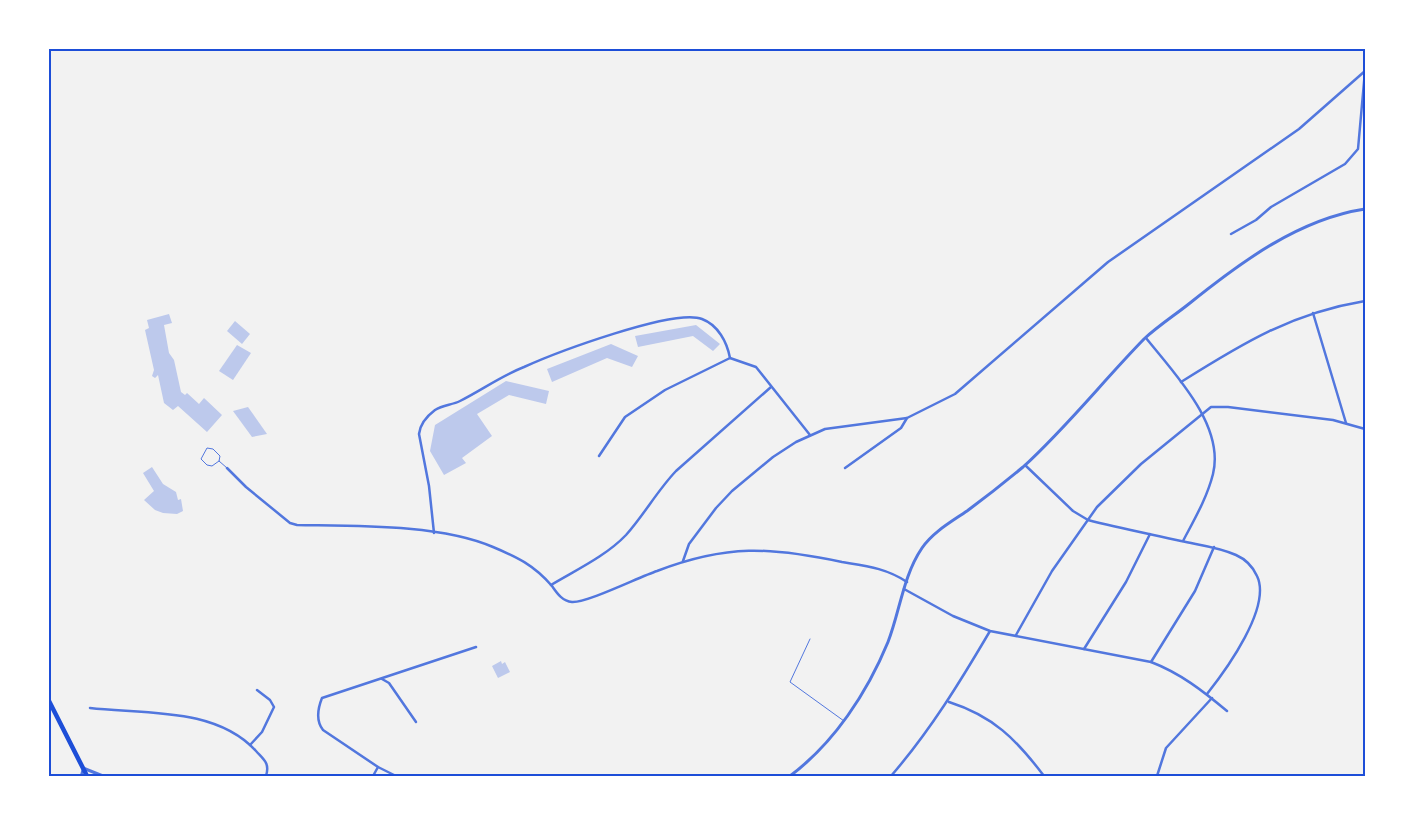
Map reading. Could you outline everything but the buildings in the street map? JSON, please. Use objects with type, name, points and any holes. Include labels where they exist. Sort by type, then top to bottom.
[{"type":"main road","points":[[49,701],[87,776]]},
{"type":"street","points":[[1231,234],[1256,220],[1284,199],[1345,164],[1358,149],[1365,71]]},
{"type":"street","points":[[683,560],[689,544],[732,491],[774,457],[810,435],[838,426],[908,418],[955,394],[1108,262],[1201,195],[1298,129],[1365,71]]},
{"type":"street","points":[[790,776],[808,762],[844,721],[870,678],[888,642],[904,589],[915,561],[933,536],[1000,487],[1025,465],[1146,338],[1255,254],[1322,221],[1365,209]]},
{"type":"street","points":[[1181,382],[1245,342],[1313,313],[1365,301]]},
{"type":"street","points":[[1313,313],[1346,423]]},
{"type":"street","points":[[434,533],[419,434],[420,427],[434,411],[459,401],[524,366],[609,336],[667,321],[701,318],[712,324],[729,350],[730,358]]},
{"type":"street","points":[[1146,338],[1200,407],[1201,415],[1213,440],[1214,472],[1183,541]]},
{"type":"street","points":[[599,456],[625,417],[665,390],[730,358],[756,367],[810,435]]},
{"type":"street","points":[[551,585],[592,560],[626,535],[663,485],[676,471],[771,387]]},
{"type":"street","points":[[1016,635],[1052,571],[1088,520],[1117,486],[1211,407],[1228,407],[1346,423],[1365,430]]},
{"type":"street","points":[[845,468],[901,428],[908,418]]},
{"type":"street","points":[[1025,465],[1073,511],[1088,520],[1214,547],[1238,556],[1251,566],[1258,577],[1260,594],[1245,638],[1228,667],[1207,694]]},
{"type":"street","points":[[227,468],[286,520],[297,525],[357,526],[434,533],[474,541],[530,563],[558,595],[565,600],[578,602],[683,560],[725,551],[783,551],[876,567],[894,574],[907,582]]},
{"type":"street","points":[[1084,649],[1126,582],[1150,534]]},
{"type":"street","points":[[1151,662],[1195,591],[1214,547]]},
{"type":"street","points":[[904,589],[953,616],[990,631],[1151,662],[1180,675],[1227,711]]},
{"type":"street","points":[[891,776],[918,746],[948,702],[990,631]]},
{"type":"street","points":[[396,776],[378,767],[323,730],[320,726],[318,706],[322,698],[476,647]]},
{"type":"street","points":[[382,679],[389,683],[416,722]]},
{"type":"street","points":[[250,745],[262,732],[274,707],[270,700],[257,690]]},
{"type":"street","points":[[1157,776],[1166,748],[1212,698]]},
{"type":"street","points":[[948,702],[967,708],[996,724],[1044,776]]},
{"type":"street","points":[[90,708],[206,720],[250,745],[266,761],[268,769],[266,776]]},
{"type":"street","points":[[81,776],[83,767],[103,776]]},
{"type":"street","points":[[373,776],[378,767]]},
{"type":"street","points":[[204,776],[245,776]]},
{"type":"lane","points":[[219,460],[212,466],[202,459],[207,448],[213,449],[220,456],[219,460],[227,468]]},
{"type":"lane","points":[[810,639],[790,682],[844,721]]}]
